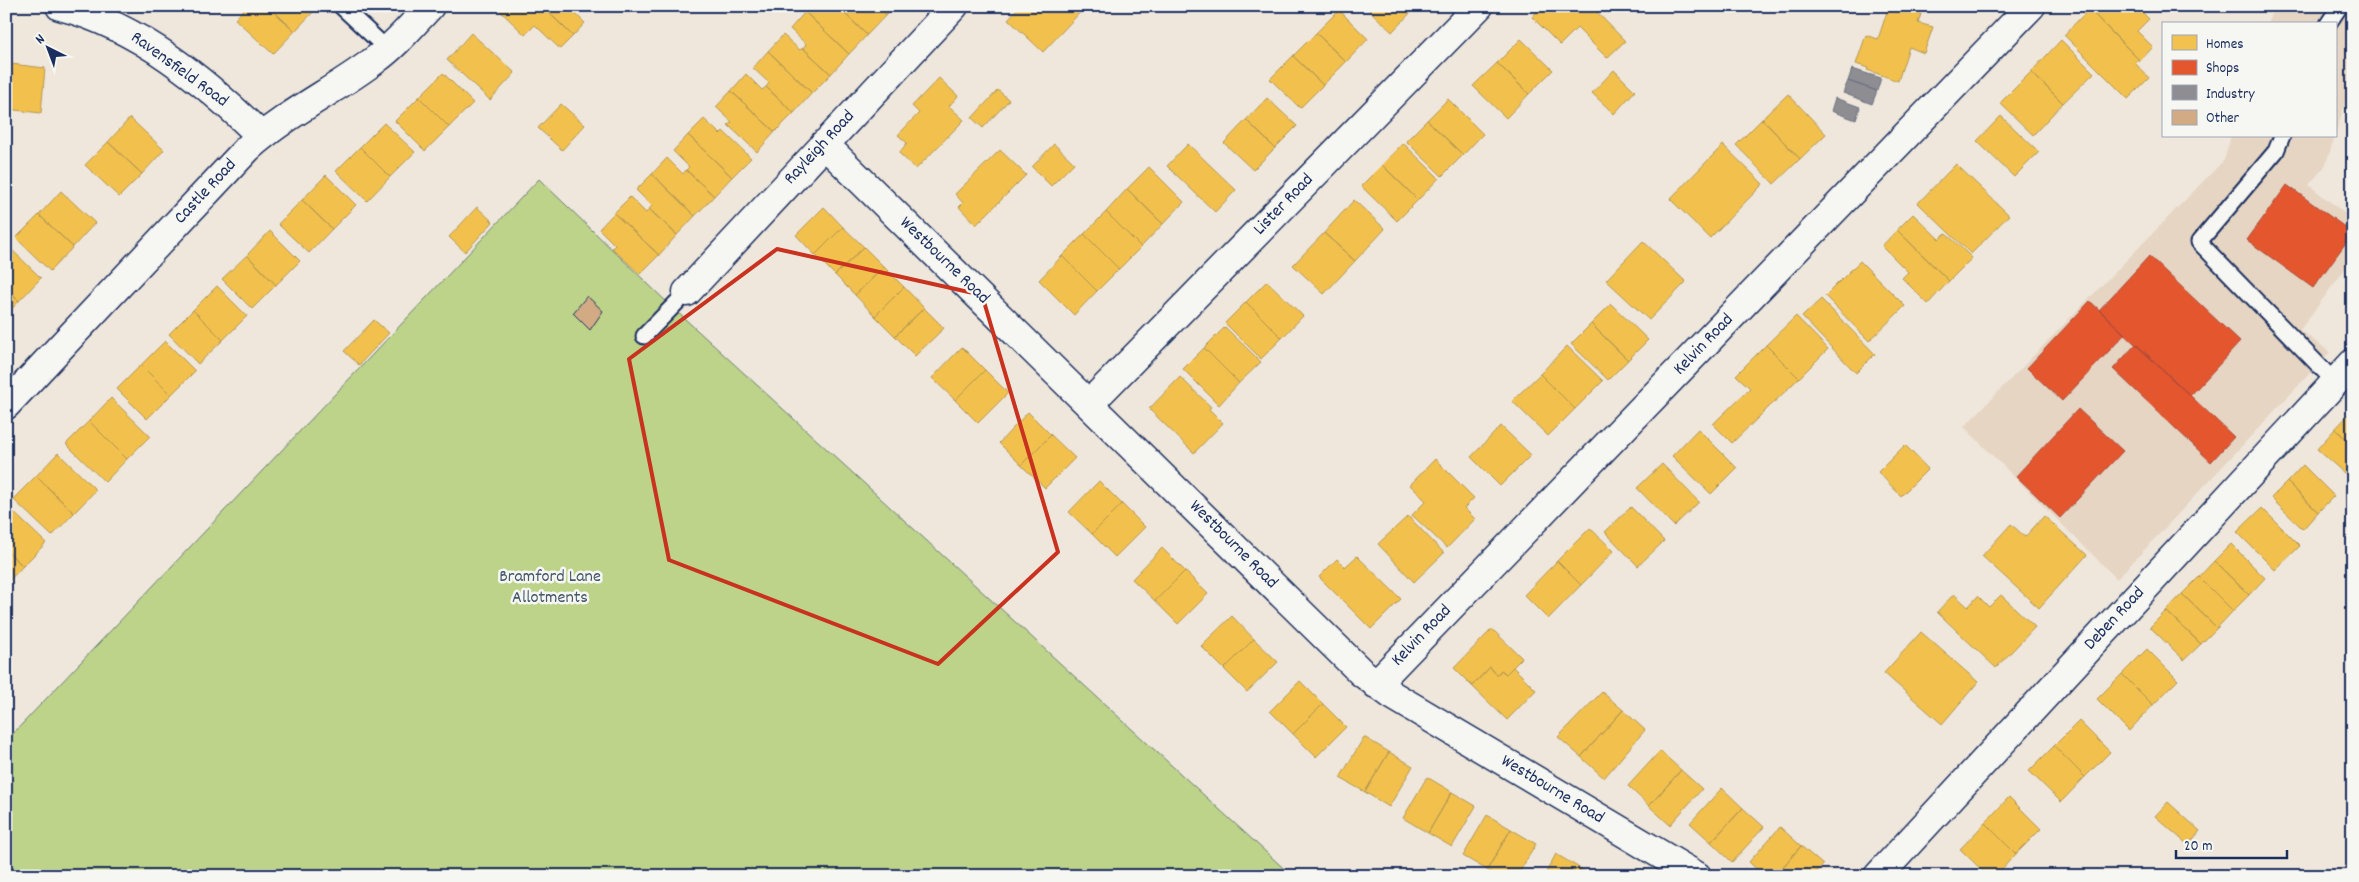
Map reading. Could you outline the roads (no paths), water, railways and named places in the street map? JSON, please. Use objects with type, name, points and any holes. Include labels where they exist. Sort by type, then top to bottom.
[{"type":"street","name":"Ravensfield Road","points":[[60,6],[104,20],[144,42],[219,96],[261,136]]},
{"type":"street","name":"Castle Road","points":[[6,405],[261,136],[278,122],[358,72],[388,50],[430,6]]},
{"type":"street","name":"Rayleigh Road","points":[[687,292],[954,6]]},
{"type":"street","name":"Lister Road","points":[[1090,403],[1479,6]]},
{"type":"street","name":"Kelvin Road","points":[[1376,684],[2031,6]]},
{"type":"street","name":"Westbourne Road","points":[[824,144],[1376,684],[1697,876]]},
{"type":"street","name":"Deben Road","points":[[1878,876],[2344,372]]},
{"type":"lane","points":[[341,6],[388,50]]},
{"type":"lane","points":[[2329,22],[2340,6]]},
{"type":"lane","points":[[2281,138],[2276,152],[2199,242],[2344,372]]},
{"type":"lane","points":[[644,336],[687,292]]},
{"type":"park label","name":"Bramford Lane Allotments","points":[[550,587]]}]
